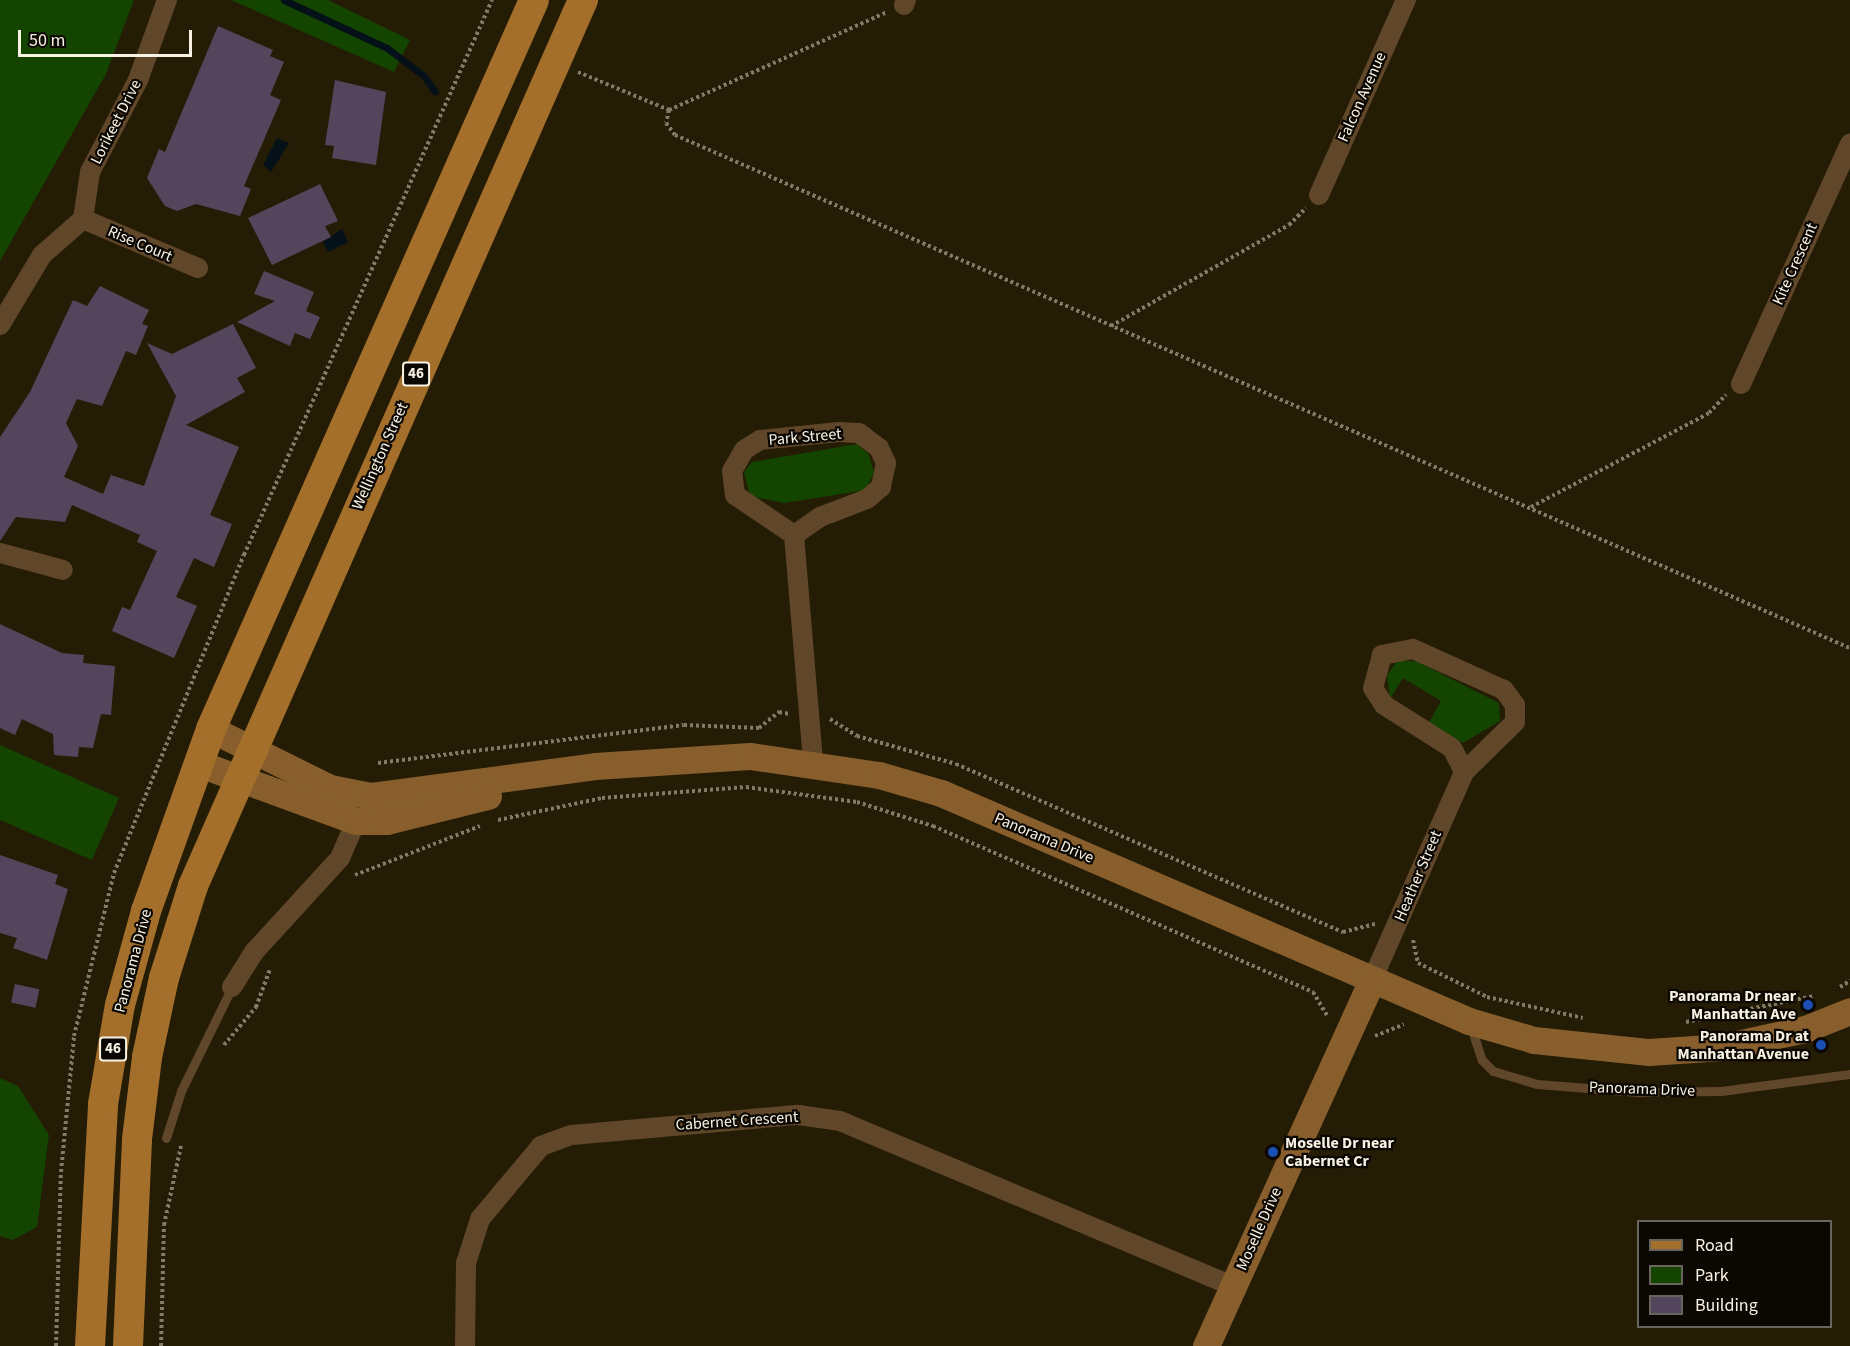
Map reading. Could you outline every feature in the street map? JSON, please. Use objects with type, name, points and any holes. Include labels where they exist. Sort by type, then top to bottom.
[{"type":"main road","name":"46","points":[[212,729],[534,0]]},
{"type":"main road","name":"Wellington Street","points":[[252,750],[584,0]]},
{"type":"main road","name":"Panorama Drive","points":[[90,1346],[103,1104],[120,1005],[146,911],[212,729]]},
{"type":"main road","name":"Panorama Drive","points":[[128,1346],[137,1139],[147,1057],[164,978],[193,886],[252,750]]},
{"type":"street","name":"Lorikeet Drive","points":[[83,219],[90,172],[138,80],[167,0]]},
{"type":"street","name":"Falcon Avenue","points":[[1318,195],[1406,0]]},
{"type":"street","name":"Kite Crescent","points":[[1741,384],[1850,144]]},
{"type":"street","name":"Rise Court","points":[[83,219],[198,268]]},
{"type":"street","points":[[0,325],[42,255],[83,219]]},
{"type":"street","name":"Park Street","points":[[840,432],[859,433],[879,448],[886,463],[881,488],[794,535],[735,495],[732,471],[744,450],[760,440],[840,432]]},
{"type":"street","points":[[794,535],[813,762]]},
{"type":"street","points":[[0,553],[63,570]]},
{"type":"street","name":"Heather Street","points":[[1372,980],[1464,772],[1515,722],[1515,705],[1504,690],[1413,649],[1382,655],[1373,688],[1384,705],[1452,748],[1464,772]]},
{"type":"street","name":"Panorama Drive","points":[[212,729],[330,789],[371,796],[595,766],[750,756],[813,762],[941,793],[1469,1021],[1534,1040],[1649,1052],[1767,1039],[1850,1011]]},
{"type":"street","name":"Panorama Drive","points":[[200,764],[237,782],[356,821],[387,821],[443,809],[595,766]]},
{"type":"street","points":[[232,987],[254,952],[340,858],[356,821]]},
{"type":"street","name":"Moselle Drive","points":[[1206,1346],[1372,980]]},
{"type":"street","name":"Cabernet Crescent","points":[[465,1346],[466,1263],[480,1219],[541,1146],[572,1135],[798,1115],[840,1121],[1233,1286]]},
{"type":"lane","points":[[166,1138],[186,1081],[232,987]]},
{"type":"lane","name":"Panorama Drive","points":[[1469,1021],[1472,1041],[1493,1071],[1537,1084],[1638,1092],[1721,1091],[1850,1074]]},
{"type":"path","points":[[555,62],[669,110],[905,2]]},
{"type":"path","points":[[669,110],[666,123],[675,135],[1850,648]]},
{"type":"path","points":[[1111,326],[1289,225],[1318,195]]},
{"type":"path","points":[[1530,508],[1709,413],[1741,384]]},
{"type":"path","points":[[349,882],[444,838],[527,813],[680,791],[795,791],[857,802],[933,826],[1314,992],[1327,1015]]},
{"type":"path","points":[[220,1051],[235,1027],[256,1007],[277,961]]},
{"type":"path","points":[[161,1346],[164,1225],[183,1136]]},
{"type":"green space","points":[[0,0],[134,0],[106,74],[0,261]]},
{"type":"green space","points":[[231,0],[328,0],[410,40],[394,72]]},
{"type":"green space","points":[[857,444],[869,455],[874,472],[866,490],[784,503],[750,496],[744,472],[752,462]]},
{"type":"green space","points":[[1397,661],[1416,661],[1499,703],[1500,721],[1463,743],[1429,722],[1441,701],[1403,678],[1390,699],[1387,675]]},
{"type":"green space","points":[[0,745],[119,798],[92,860],[0,820]]},
{"type":"green space","points":[[0,1078],[18,1086],[49,1135],[37,1227],[13,1240],[0,1236]]},
{"type":"shaded area","points":[[277,138],[289,143],[271,172],[263,165]]},
{"type":"shaded area","points":[[342,229],[348,242],[328,252],[323,242]]},
{"type":"building","points":[[218,26],[273,50],[270,56],[284,62],[270,95],[281,100],[244,186],[251,189],[240,216],[196,204],[177,211],[165,206],[147,178],[159,149],[165,152]]},
{"type":"building","points":[[335,80],[386,92],[376,165],[332,158],[334,146],[325,145]]},
{"type":"building","points":[[320,184],[338,221],[325,226],[331,237],[272,265],[248,218]]},
{"type":"building","points":[[264,271],[314,292],[306,311],[320,317],[310,339],[295,333],[290,346],[237,322],[275,301],[254,294]]},
{"type":"building","points":[[100,286],[149,310],[142,324],[148,326],[136,355],[126,351],[102,406],[77,399],[66,423],[78,446],[64,477],[103,494],[111,475],[144,486],[176,396],[147,343],[172,354],[233,324],[256,368],[237,378],[245,392],[186,425],[239,447],[210,515],[232,524],[214,567],[194,558],[176,597],[197,606],[174,658],[112,631],[122,607],[130,610],[157,551],[137,542],[140,535],[72,505],[65,522],[16,517],[0,541],[0,437],[30,392],[73,300],[87,306]]},
{"type":"building","points":[[0,624],[62,653],[84,655],[83,663],[115,666],[111,715],[101,714],[93,748],[79,747],[78,757],[54,755],[53,734],[22,719],[15,735],[0,728]]},
{"type":"building","points":[[0,855],[58,875],[55,884],[68,889],[47,960],[13,948],[17,938],[0,933]]},
{"type":"building","points":[[15,984],[39,989],[36,1008],[11,1003]]},
{"type":"waterway","points":[[284,0],[387,48],[424,76],[435,92]]},
{"type":"place","name":"Panorama Dr near Manhattan Ave","points":[[1808,1005]]},
{"type":"place","name":"Panorama Dr at Manhattan Avenue","points":[[1821,1045]]},
{"type":"place","name":"Moselle Dr near Cabernet Cr","points":[[1273,1152]]}]
